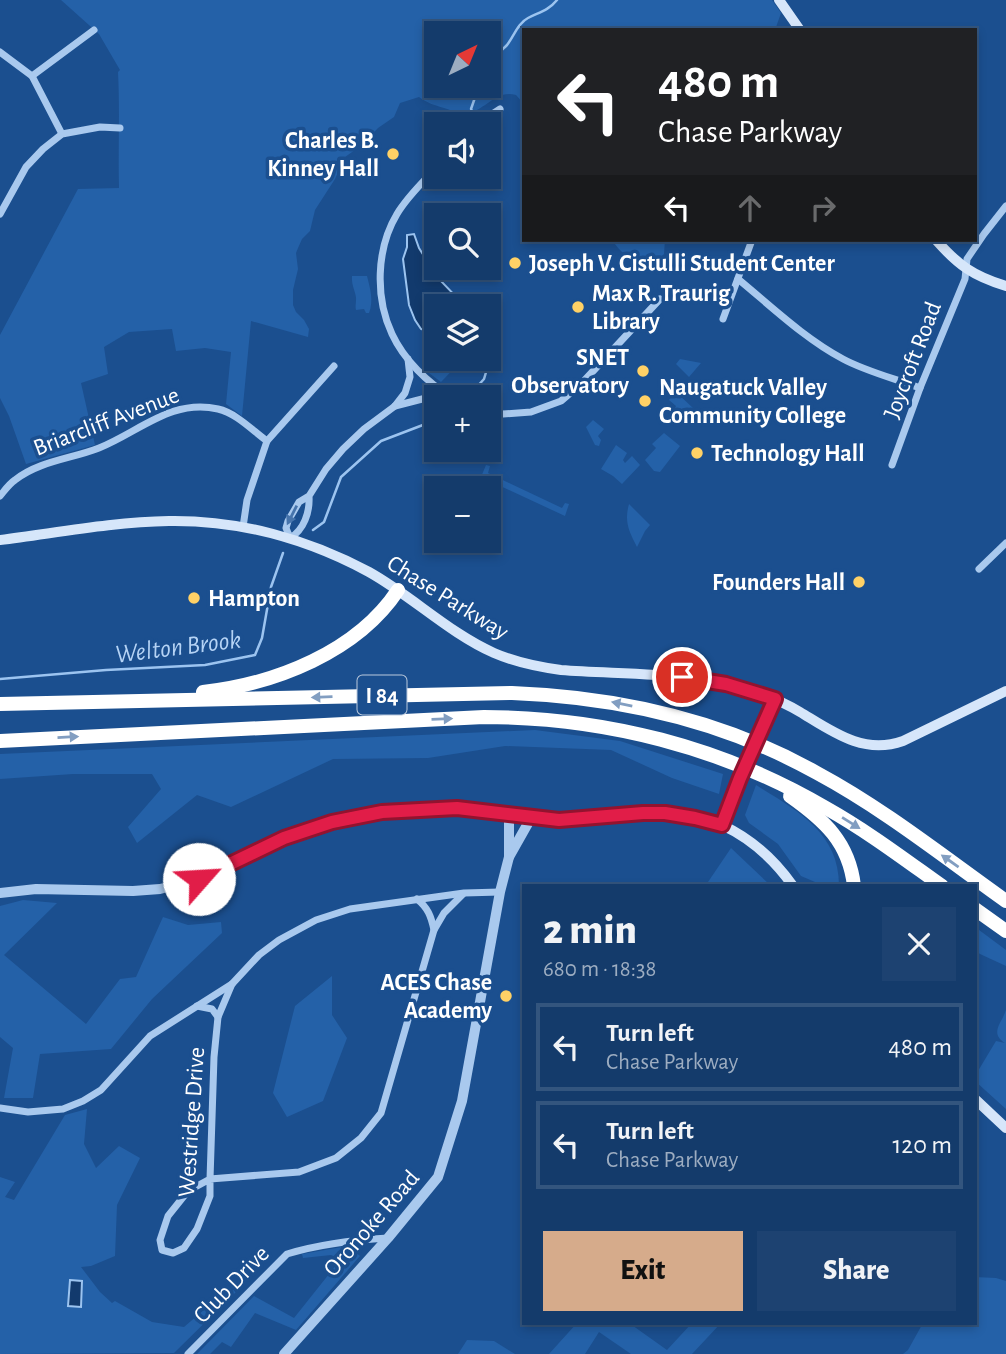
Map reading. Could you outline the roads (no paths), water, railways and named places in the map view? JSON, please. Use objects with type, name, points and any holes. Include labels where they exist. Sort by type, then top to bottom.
[{"type":"highway","points":[[48,703],[213,691],[262,680],[310,661],[346,640],[378,615],[398,590]]},
{"type":"highway","name":"I 84","points":[[0,704],[512,693],[569,696],[624,705],[712,727],[792,760],[841,786],[1006,901]]},
{"type":"highway","name":"I 84","points":[[0,741],[510,717],[620,729],[702,751],[755,771],[826,807],[939,884]]},
{"type":"highway","points":[[702,751],[783,792],[812,813],[839,841],[850,863],[854,884]]},
{"type":"highway","points":[[977,910],[1006,931]]},
{"type":"main road","points":[[779,0],[799,28]]},
{"type":"main road","points":[[938,242],[966,270],[1006,286]]},
{"type":"main road","name":"Chase Parkway","points":[[0,540],[148,523],[192,522],[243,527],[290,538],[350,562],[398,590],[461,634],[509,659],[561,670],[673,677],[744,689],[775,699],[839,736],[858,743],[880,746],[909,739],[1006,691]]},
{"type":"main road","points":[[775,699],[722,825],[759,847],[776,863],[792,884]]},
{"type":"main road","points":[[977,1101],[1006,1128]]},
{"type":"street","points":[[32,76],[94,30]]},
{"type":"street","points":[[0,52],[32,76],[62,134]]},
{"type":"street","points":[[495,112],[500,109]]},
{"type":"street","points":[[0,214],[26,167],[62,134],[100,127],[120,128]]},
{"type":"street","points":[[424,181],[397,214],[382,255],[380,276],[382,299],[392,335],[408,359],[435,385]]},
{"type":"street","name":"Joycroft Road","points":[[892,465],[964,279],[967,260],[1006,206]]},
{"type":"street","points":[[723,319],[751,242]]},
{"type":"street","points":[[738,279],[802,332],[846,361],[920,388]]},
{"type":"street","points":[[501,414],[531,412],[561,401],[582,383],[660,299]]},
{"type":"street","points":[[309,496],[309,506],[302,527],[299,533],[290,538],[286,528],[299,502],[309,496],[343,449],[395,406],[405,393],[411,377],[408,359]]},
{"type":"street","points":[[243,527],[247,500],[267,441],[334,366]]},
{"type":"street","points":[[395,406],[424,399]]},
{"type":"street","name":"Briarcliff Avenue","points":[[0,496],[13,481],[27,472],[102,447],[165,414],[188,407],[218,409],[233,416],[267,441]]},
{"type":"street","points":[[979,569],[1006,543]]},
{"type":"street","points":[[0,893],[36,889],[160,889],[199,879],[284,838],[363,814],[457,808],[531,818],[573,820],[665,813],[722,825]]},
{"type":"street","name":"Oronoke Road","points":[[284,1354],[388,1238],[438,1177],[462,1101],[500,892],[509,857],[509,814]]},
{"type":"street","name":"Oronoke Road","points":[[509,857],[531,818]]},
{"type":"street","name":"Westridge Drive","points":[[210,1179],[188,1191],[168,1216],[160,1240],[162,1250],[173,1253],[184,1248],[197,1229],[210,1196],[214,1057],[218,1017],[232,984],[259,955],[279,940],[316,920],[350,909],[464,893],[500,892]]},
{"type":"street","points":[[210,1179],[299,1172],[336,1158],[361,1138],[381,1113],[434,930],[444,913],[464,893]]},
{"type":"street","points":[[417,899],[430,914],[434,930]]},
{"type":"street","points":[[0,1108],[28,1112],[63,1109],[83,1101],[101,1090],[150,1037],[232,984]]},
{"type":"street","name":"Westridge Drive","points":[[197,1006],[212,1009],[218,1017]]},
{"type":"street","name":"Club Drive","points":[[188,1354],[287,1254],[348,1240],[388,1238]]},
{"type":"waterway","name":"Welton Brook","points":[[501,51],[521,23],[547,9],[557,0]]},
{"type":"waterway","name":"Welton Brook","points":[[473,112],[471,109],[475,98]]},
{"type":"waterway","name":"Welton Brook","points":[[479,385],[486,371]]},
{"type":"waterway","name":"Welton Brook","points":[[313,530],[324,522],[341,477],[381,441],[424,425]]},
{"type":"waterway","name":"Welton Brook","points":[[0,679],[205,665],[255,655],[262,638],[271,587],[283,553]]},
{"type":"place","name":"Charles B. Kinney Hall","points":[[393,154]]},
{"type":"place","name":"Joseph V. Cistulli Student Center","points":[[515,263]]},
{"type":"place","name":"Max R. Traurig Library","points":[[578,307]]},
{"type":"place","name":"SNET Observatory","points":[[643,371]]},
{"type":"place","name":"Naugatuck Valley Community College","points":[[645,401]]},
{"type":"place","name":"Technology Hall","points":[[697,453]]},
{"type":"place","name":"Founders Hall","points":[[859,582]]},
{"type":"place","name":"Hampton","points":[[194,598]]},
{"type":"place","name":"ACES Chase Academy","points":[[506,996]]}]
